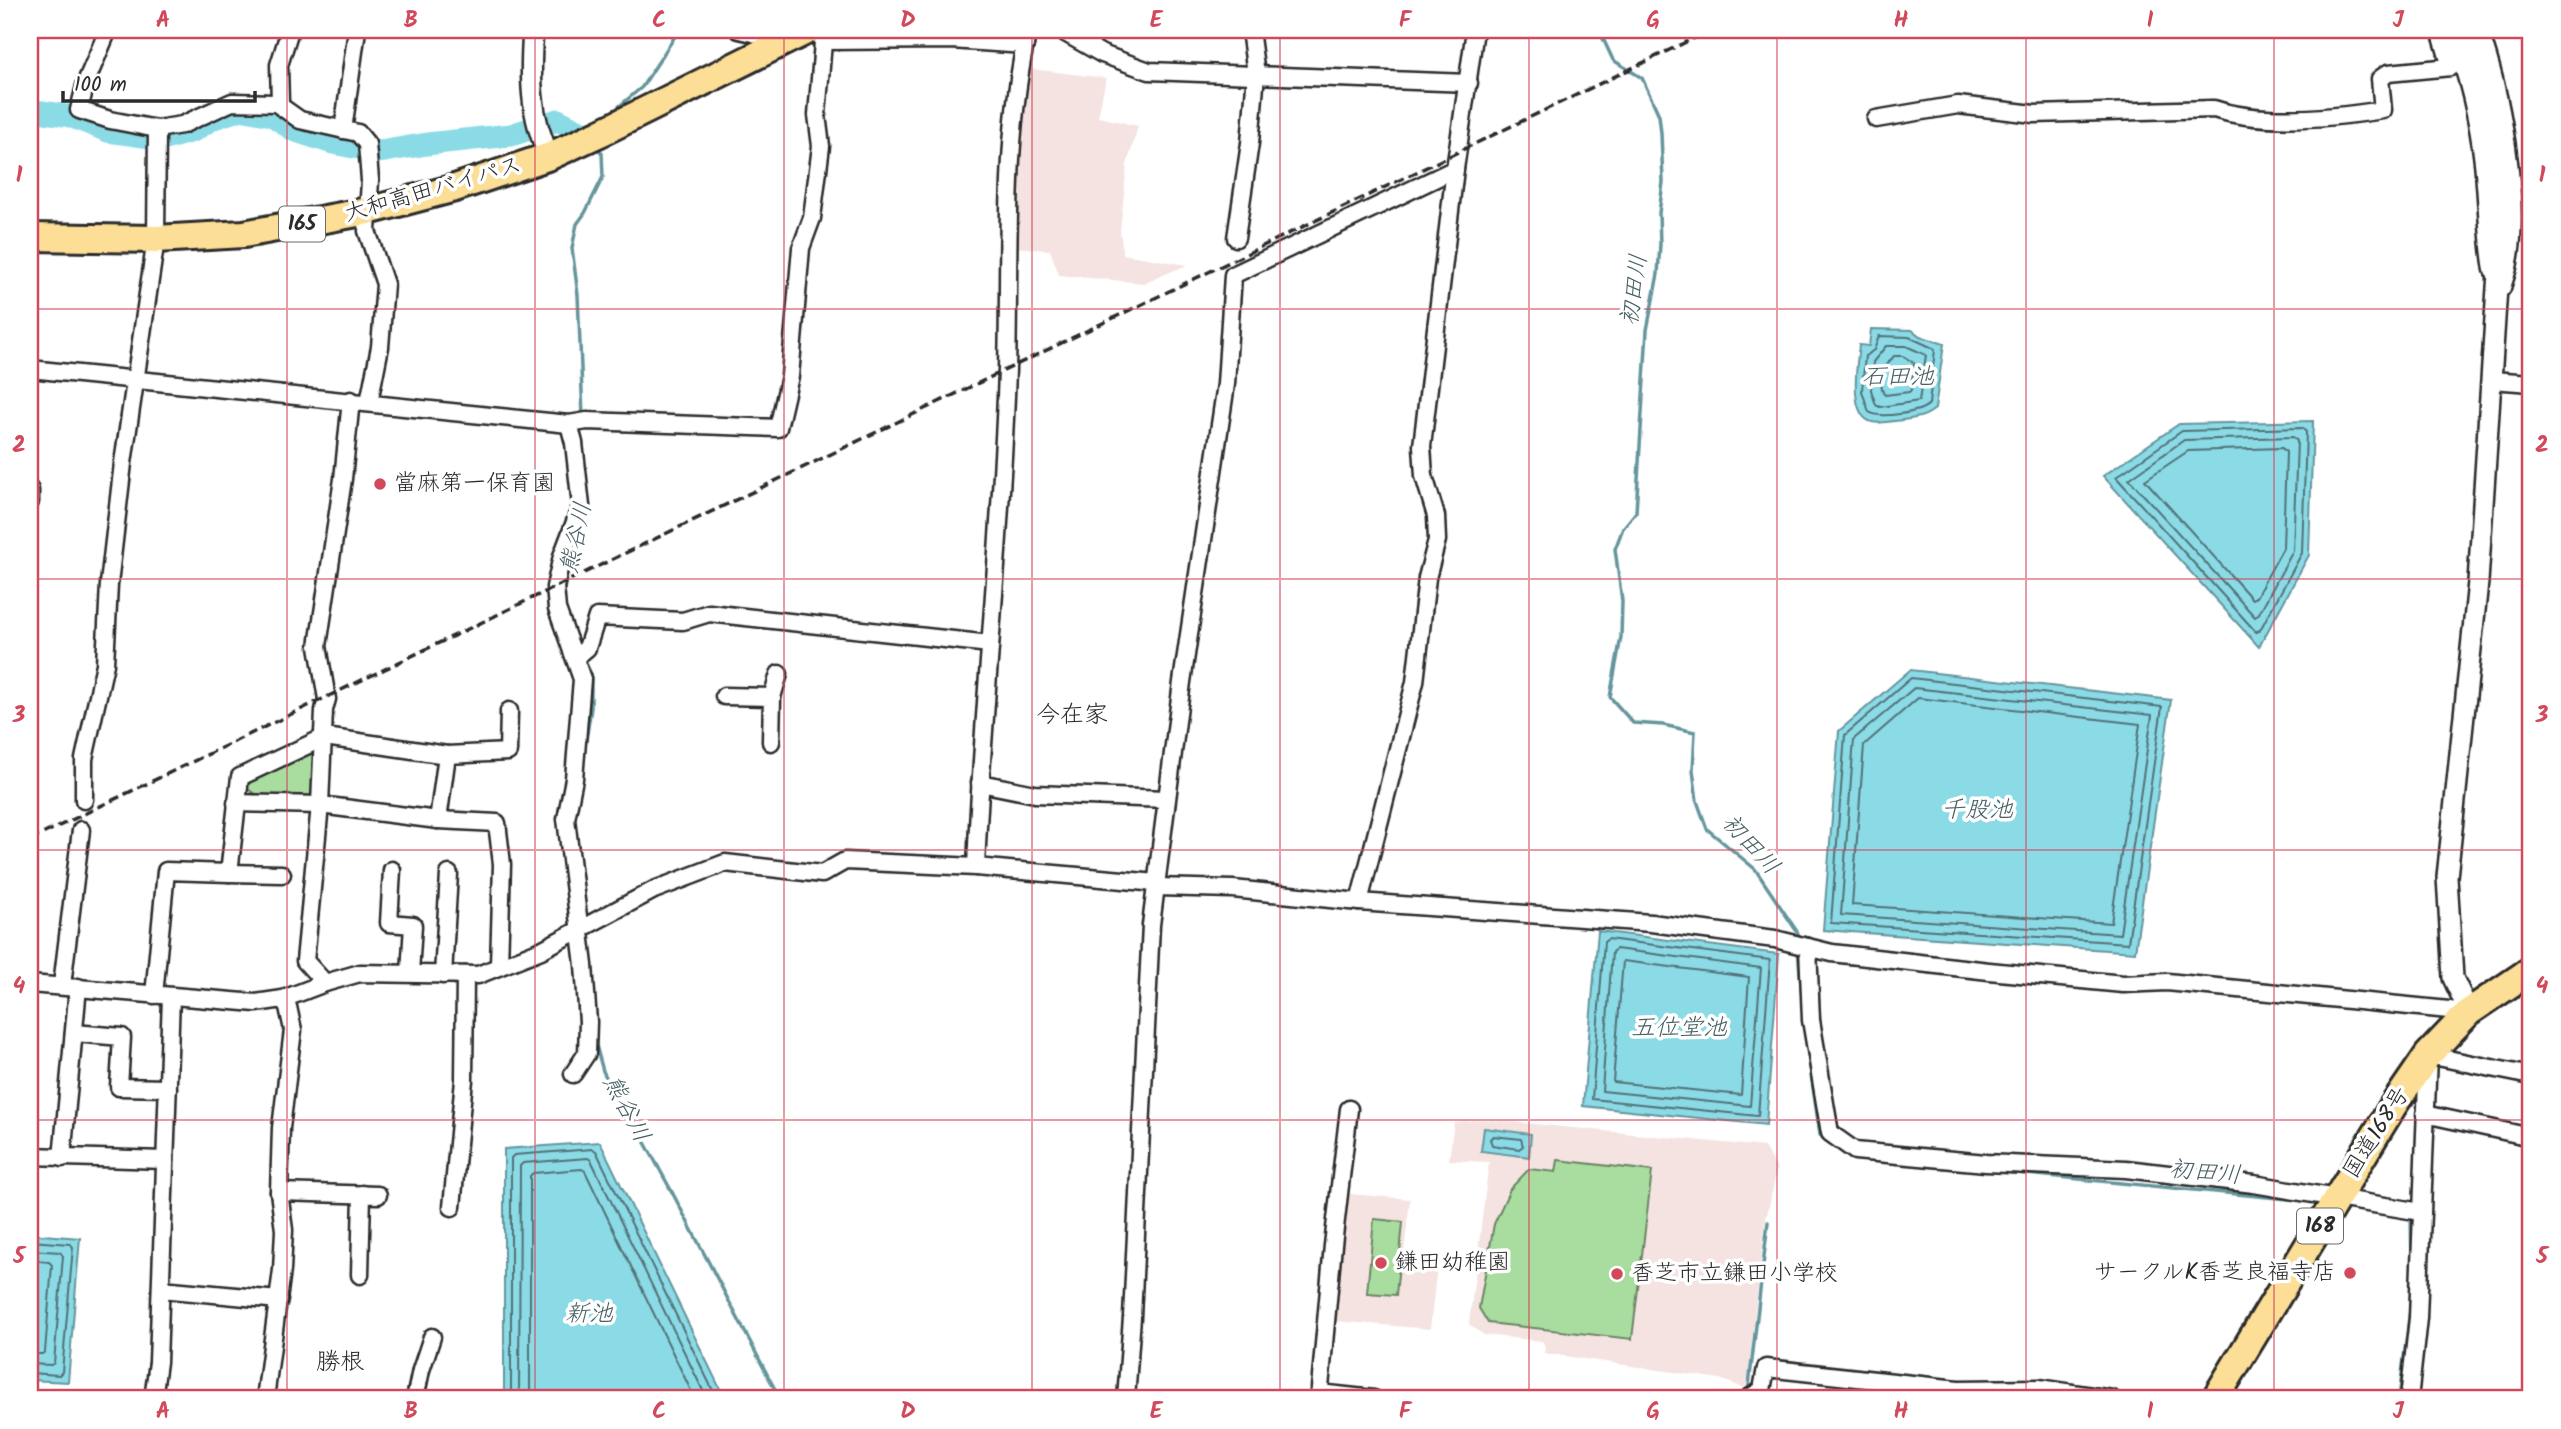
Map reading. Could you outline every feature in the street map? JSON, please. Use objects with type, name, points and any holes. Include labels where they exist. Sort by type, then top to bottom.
[{"type":"highway","name":"大和高田バイパス","points":[[30,237],[156,239],[244,234],[368,211],[455,188],[552,148],[600,133],[810,35]]},
{"type":"highway","name":"国道168号","points":[[2215,1399],[2336,1199],[2428,1055],[2469,1012],[2531,970]]},
{"type":"street","points":[[108,30],[86,82],[79,110],[157,136],[232,102],[274,103],[300,120],[358,133],[367,144],[370,180],[367,231],[385,284],[380,347],[369,402]]},
{"type":"street","points":[[274,103],[279,65],[290,30]]},
{"type":"street","points":[[343,130],[356,30]]},
{"type":"street","points":[[533,30],[532,90],[552,148]]},
{"type":"street","points":[[739,30],[951,40],[1026,37],[1012,154],[1007,369],[976,867]]},
{"type":"street","points":[[1060,30],[1102,54],[1149,71],[1469,83]]},
{"type":"street","points":[[1236,237],[1250,143],[1255,74],[1251,37],[1255,30]]},
{"type":"street","points":[[1359,902],[1415,682],[1426,588],[1437,540],[1436,516],[1424,476],[1422,446],[1455,169],[1475,30]]},
{"type":"street","points":[[1876,119],[1958,105],[2034,114],[2214,109],[2231,115],[2278,117],[2350,115],[2383,110],[2380,79],[2388,73],[2451,67],[2440,30]]},
{"type":"street","points":[[2451,30],[2469,89],[2483,161],[2487,233],[2498,300]]},
{"type":"street","points":[[2464,30],[2483,90],[2492,135],[2498,193],[2498,300],[2478,582],[2447,877],[2453,978],[2469,1012]]},
{"type":"street","points":[[2479,30],[2495,89],[2511,188],[2513,225],[2509,263],[2498,300]]},
{"type":"street","points":[[30,369],[569,424],[587,421],[778,428],[790,376],[801,248],[812,218],[821,146],[810,35]]},
{"type":"street","points":[[84,800],[84,759],[105,664],[114,533],[156,239],[157,136]]},
{"type":"street","points":[[1125,1399],[1132,1317],[1151,925],[1182,682],[1226,384],[1233,275],[1455,169]]},
{"type":"street","points":[[2492,380],[2531,383]]},
{"type":"street","points":[[325,983],[305,961],[327,699],[318,646],[341,492],[351,400]]},
{"type":"street","points":[[569,424],[574,443],[581,506],[562,556],[555,587],[560,619],[581,652]]},
{"type":"street","points":[[30,491],[30,502]]},
{"type":"street","points":[[573,1074],[586,1053],[586,999],[566,819],[574,779],[582,679],[581,652],[597,617],[683,621],[709,613],[990,644]]},
{"type":"street","points":[[771,742],[772,698],[779,674]]},
{"type":"street","points":[[724,696],[772,698]]},
{"type":"street","points":[[229,873],[240,777],[325,737],[447,755],[509,752],[509,711]]},
{"type":"street","points":[[438,820],[447,755]]},
{"type":"street","points":[[980,783],[1035,794],[1166,799]]},
{"type":"street","points":[[236,803],[320,805],[438,820],[497,823],[502,864],[499,965]]},
{"type":"street","points":[[62,1158],[74,1033],[70,986],[81,830]]},
{"type":"street","points":[[30,984],[256,1003],[283,999],[360,973],[478,975],[579,932],[654,890],[724,863],[822,874],[845,861],[976,867],[1359,902],[1651,923],[1802,945],[1832,953],[1989,971],[2123,984],[2167,982],[2469,1012]]},
{"type":"street","points":[[392,870],[389,923],[413,925],[410,973]]},
{"type":"street","points":[[154,995],[166,871],[282,874]]},
{"type":"street","points":[[443,975],[449,874]]},
{"type":"street","points":[[1802,945],[1811,1020],[1830,1133],[1855,1151],[1986,1163],[2126,1169],[2254,1184],[2421,1212]]},
{"type":"street","points":[[452,1207],[464,1080],[465,975]]},
{"type":"street","points":[[153,1399],[158,1362],[171,997]]},
{"type":"street","points":[[265,1399],[279,1300],[284,1230],[279,1192],[281,1128],[293,1030],[288,1007],[283,999]]},
{"type":"street","points":[[74,1033],[121,1037],[119,1087],[168,1088]]},
{"type":"street","points":[[2409,1399],[2418,1318],[2428,1055],[2531,1076]]},
{"type":"street","points":[[1349,1109],[1319,1396],[1374,1399]]},
{"type":"street","points":[[2425,1114],[2531,1137]]},
{"type":"street","points":[[30,1156],[165,1160]]},
{"type":"street","points":[[279,1192],[370,1195],[360,1275]]},
{"type":"street","points":[[160,1289],[279,1300]]},
{"type":"street","points":[[415,1399],[432,1337]]},
{"type":"street","points":[[1747,1399],[1762,1390],[1766,1368],[1958,1389],[2039,1388],[2112,1399]]},
{"type":"shaded area","points":[[1023,68],[1106,78],[1098,117],[1138,126],[1127,165],[1120,230],[1123,254],[1187,265],[1144,283],[1059,275],[1050,250],[1013,247]]},
{"type":"shaded area","name":"香芝市立鎌田小学校","points":[[1483,1119],[1764,1147],[1777,1169],[1765,1224],[1747,1385],[1743,1388],[1720,1379],[1544,1353],[1545,1346],[1542,1341],[1484,1335],[1469,1324],[1489,1162],[1449,1160],[1454,1122]]},
{"type":"shaded area","name":"鎌田幼稚園","points":[[1349,1194],[1410,1199],[1403,1261],[1437,1265],[1430,1329],[1335,1321]]},
{"type":"green space","points":[[310,748],[316,753],[314,801],[265,797],[249,790],[245,785],[246,780]]},
{"type":"green space","points":[[1558,1160],[1652,1171],[1632,1339],[1488,1323],[1479,1308],[1494,1224],[1510,1189],[1529,1169],[1556,1172]]},
{"type":"green space","points":[[1374,1219],[1403,1222],[1396,1295],[1367,1293]]},
{"type":"water","name":"石田池","points":[[1871,329],[1912,330],[1920,336],[1944,344],[1935,409],[1911,419],[1875,423],[1864,418],[1857,400],[1856,376],[1859,345],[1869,346]]},
{"type":"water","points":[[2313,421],[2309,555],[2259,647],[2103,476],[2179,424]]},
{"type":"water","name":"千股池","points":[[1910,670],[2171,700],[2135,952],[1823,930],[1839,731]]},
{"type":"water","name":"五位堂池","points":[[1598,931],[1779,954],[1766,1125],[1583,1106]]},
{"type":"water","points":[[1484,1128],[1531,1134],[1529,1157],[1481,1151]]},
{"type":"water","name":"新池","points":[[600,1142],[725,1399],[504,1399],[504,1149]]},
{"type":"water","points":[[30,1234],[80,1238],[68,1382],[30,1380]]},
{"type":"waterway","points":[[275,51],[281,30]]},
{"type":"waterway","points":[[610,114],[642,87],[679,30]]},
{"type":"waterway","name":"初田川","points":[[1599,30],[1613,60],[1642,78],[1659,115],[1663,182],[1659,213],[1658,274],[1647,330],[1636,512],[1623,528],[1615,549],[1622,601],[1621,637],[1610,697],[1633,723],[1663,725],[1695,732],[1693,770],[1697,801],[1707,829],[1755,869],[1798,933],[1798,938]]},
{"type":"waterway","points":[[271,96],[272,73]]},
{"type":"waterway","name":"熊谷川","points":[[30,110],[70,116],[108,131],[165,139],[193,131],[214,118],[241,109],[272,115],[293,130],[333,143],[379,152],[511,135],[558,120],[586,134]]},
{"type":"waterway","name":"熊谷川","points":[[583,417],[578,295],[572,248],[577,224],[603,177],[602,153],[595,145]]},
{"type":"waterway","name":"熊谷川","points":[[563,597],[567,570],[584,520]]},
{"type":"waterway","name":"熊谷川","points":[[583,657],[591,674],[591,708],[583,759]]},
{"type":"waterway","name":"熊谷川","points":[[574,825],[577,802]]},
{"type":"waterway","name":"初田川","points":[[1798,949],[1803,1008]]},
{"type":"waterway","name":"初田川","points":[[1804,1026],[1820,1135],[1827,1140]]},
{"type":"waterway","name":"熊谷川","points":[[595,1042],[603,1071],[619,1104],[631,1117],[672,1192],[780,1399]]},
{"type":"waterway","name":"初田川","points":[[1996,1171],[2309,1201]]},
{"type":"waterway","name":"初田川","points":[[2408,1217],[2411,1217],[2412,1262]]},
{"type":"waterway","points":[[1748,1394],[1768,1222]]},
{"type":"waterway","name":"初田川","points":[[2399,1399],[2411,1301]]},
{"type":"railway","points":[[30,840],[1711,30]]},
{"type":"place","name":"當麻第一保育園","points":[[380,484]]},
{"type":"place","name":"鎌田幼稚園","points":[[1381,1263]]},
{"type":"place","name":"サークルK香芝良福寺店","points":[[2350,1273]]},
{"type":"place","name":"香芝市立鎌田小学校","points":[[1617,1274]]},
{"type":"district","name":"今在家","points":[[1072,715]]},
{"type":"district","name":"勝根","points":[[340,1362]]}]
